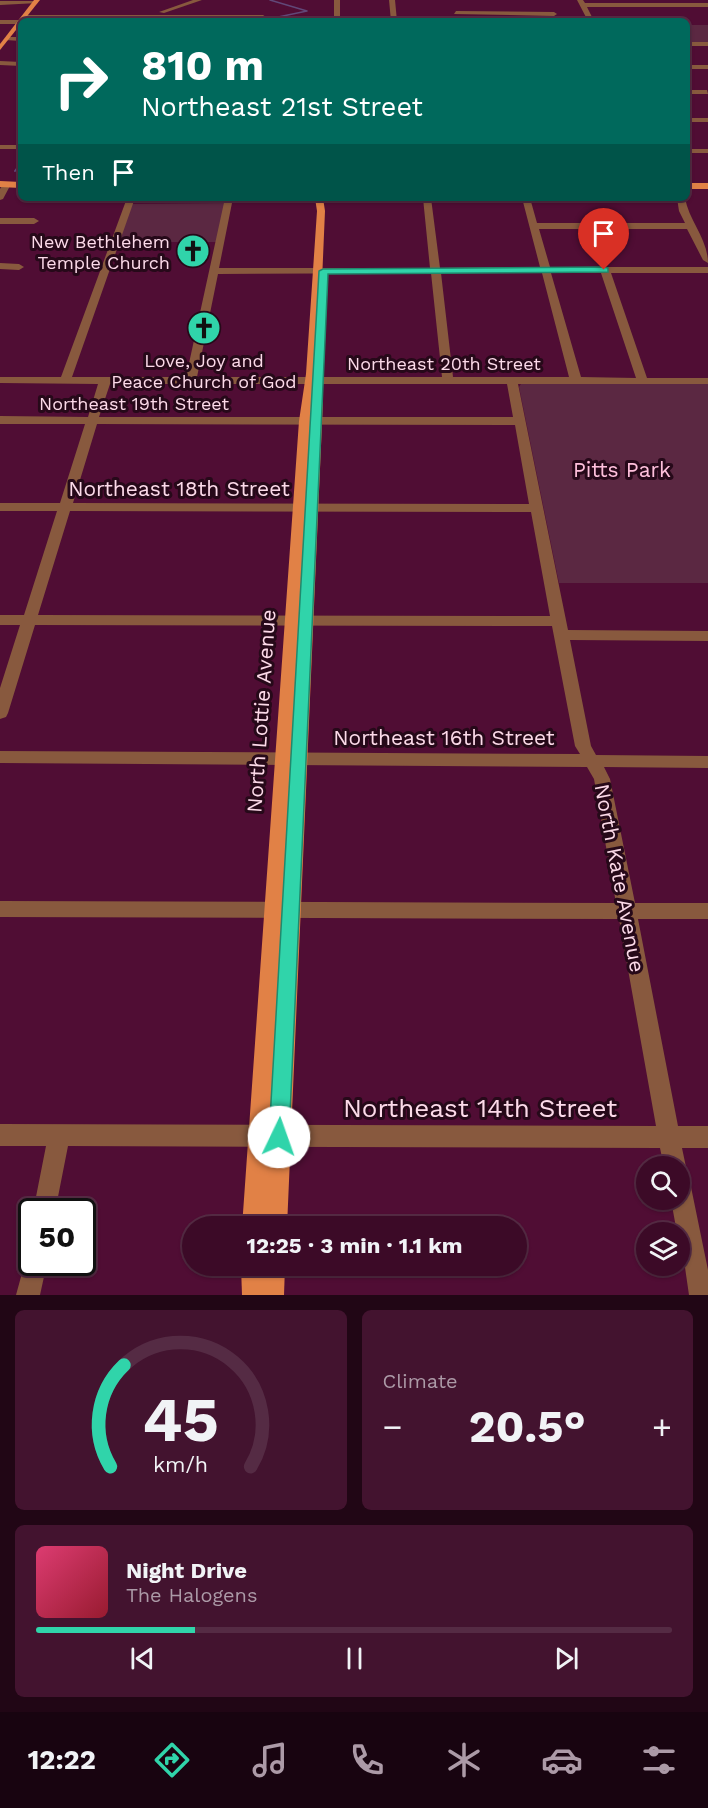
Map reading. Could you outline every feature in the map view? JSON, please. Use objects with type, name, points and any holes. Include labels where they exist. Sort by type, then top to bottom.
[{"type":"main road","points":[[24,18],[36,2]]},
{"type":"main road","points":[[3,43],[18,25]]},
{"type":"main road","points":[[690,186],[708,186]]},
{"type":"main road","name":"North Lottie Avenue","points":[[319,201],[321,271]]},
{"type":"main road","name":"North Lottie Avenue","points":[[274,1216],[270,1137],[310,421],[328,201]]},
{"type":"main road","name":"North Lottie Avenue","points":[[256,1216],[270,1137]]},
{"type":"main road","points":[[253,1276],[254,1295]]},
{"type":"main road","points":[[272,1295],[273,1276]]},
{"type":"street","points":[[150,18],[199,0]]},
{"type":"street","points":[[335,18],[337,0]]},
{"type":"street","points":[[392,0],[394,18]]},
{"type":"street","points":[[0,3],[36,2]]},
{"type":"street","points":[[589,18],[581,2],[708,5]]},
{"type":"street","points":[[456,14],[504,10],[562,14]]},
{"type":"street","points":[[504,10],[507,18]]},
{"type":"street","points":[[205,18],[263,17]]},
{"type":"street","points":[[0,22],[18,20]]},
{"type":"street","points":[[3,43],[18,40]]},
{"type":"street","points":[[690,44],[708,44]]},
{"type":"street","points":[[0,63],[18,64]]},
{"type":"street","points":[[690,67],[708,67]]},
{"type":"street","points":[[690,92],[706,92]]},
{"type":"street","points":[[690,120],[708,120]]},
{"type":"street","points":[[0,147],[18,147]]},
{"type":"street","points":[[690,151],[708,151]]},
{"type":"street","points":[[0,197],[3,184]]},
{"type":"street","points":[[65,380],[130,201]]},
{"type":"street","points":[[191,380],[228,201]]},
{"type":"street","points":[[427,201],[448,381]]},
{"type":"street","points":[[527,201],[576,381]]},
{"type":"street","points":[[681,201],[683,211],[708,260]]},
{"type":"street","points":[[0,221],[34,221]]},
{"type":"street","points":[[534,226],[691,226]]},
{"type":"street","points":[[0,266],[19,267]]},
{"type":"street","points":[[604,270],[643,381]]},
{"type":"street","points":[[214,271],[708,270]]},
{"type":"street","name":"Northeast 20th Street","points":[[0,380],[708,381]]},
{"type":"street","points":[[0,713],[105,380]]},
{"type":"street","name":"North Kate Avenue","points":[[512,381],[584,746],[602,779],[673,1156]]},
{"type":"street","name":"Northeast 19th Street","points":[[0,420],[521,421]]},
{"type":"street","name":"Northeast 18th Street","points":[[0,507],[537,508]]},
{"type":"street","points":[[0,620],[299,620],[561,628],[708,636]]},
{"type":"street","name":"Northeast 16th Street","points":[[0,757],[708,762]]},
{"type":"street","points":[[0,909],[708,911]]},
{"type":"street","name":"Northeast 14th Street","points":[[0,1135],[708,1137]]},
{"type":"street","points":[[48,1198],[59,1135]]},
{"type":"street","points":[[684,1210],[701,1295]]},
{"type":"street","points":[[28,1295],[32,1276]]},
{"type":"green space","points":[[690,25],[708,25],[708,43],[690,43]]},
{"type":"green space","points":[[225,203],[217,242],[119,242],[132,204]]},
{"type":"green space","name":"Pitts Park","points":[[521,384],[708,384],[708,583],[559,583],[519,387]]},
{"type":"waterway","points":[[270,0],[307,11],[273,18]]},
{"type":"waterway","points":[[15,171],[18,167]]},
{"type":"place","name":"New Bethlehem Temple Church","points":[[193,251]]},
{"type":"place","name":"Love, Joy and Peace Church of God","points":[[204,328]]},
{"type":"route","points":[[279,1137],[323,271],[604,270]]}]
